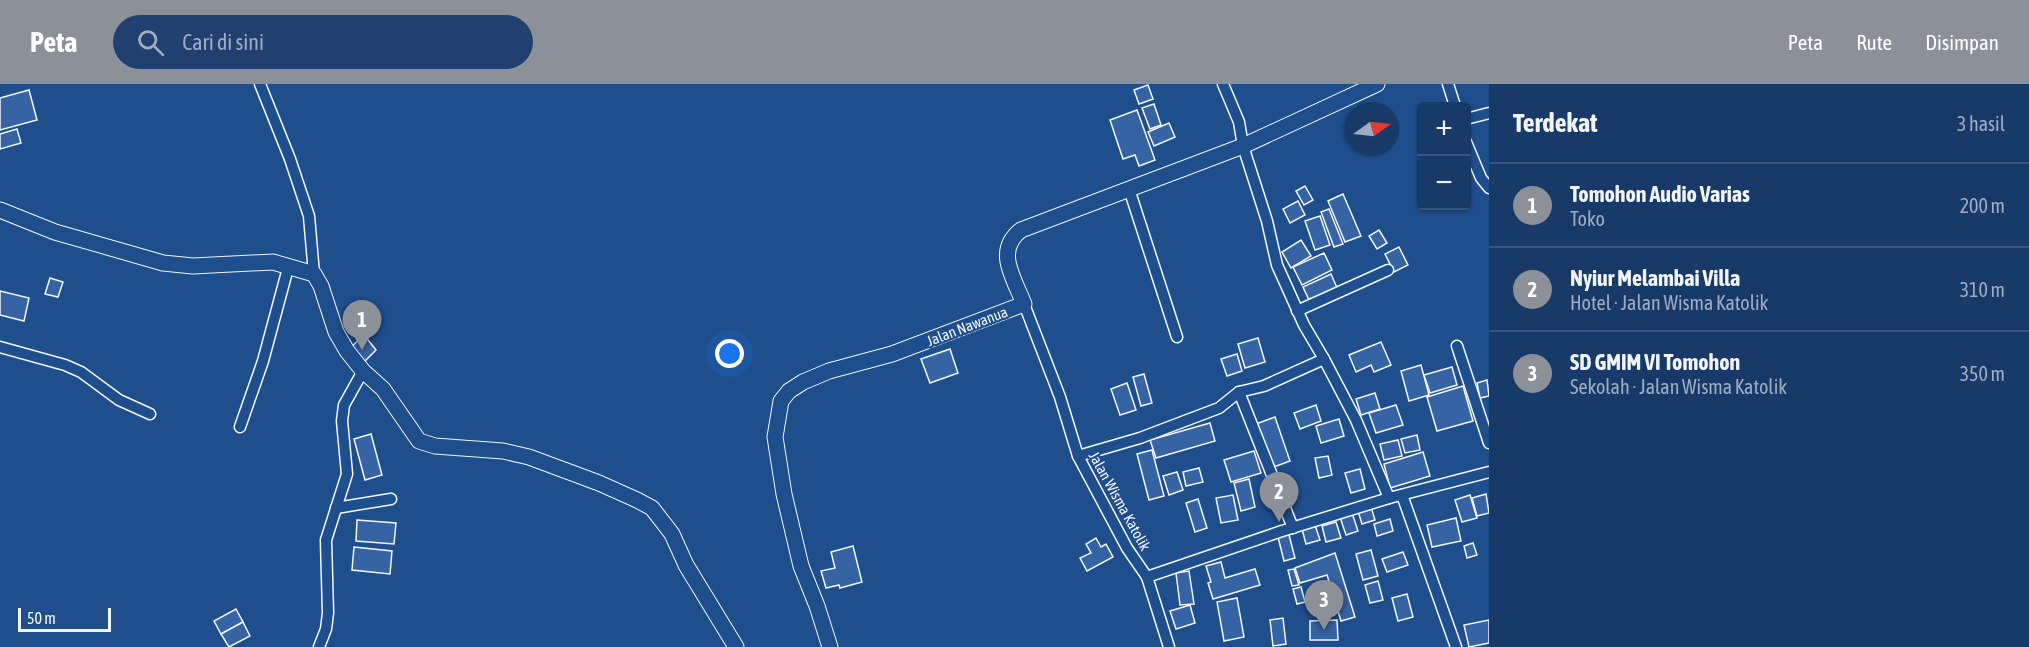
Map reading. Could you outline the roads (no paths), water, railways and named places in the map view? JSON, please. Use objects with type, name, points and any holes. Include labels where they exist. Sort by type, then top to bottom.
[{"type":"street","points":[[260,84],[290,159],[309,216],[314,274],[321,286],[336,332],[363,371],[383,389],[419,441],[435,446],[504,451],[529,457],[599,483],[652,508],[672,534],[686,566],[736,647]]},
{"type":"street","points":[[1223,84],[1239,122],[1243,146],[1277,265],[1297,311],[1356,420],[1389,498]]},
{"type":"street","name":"Jalan Nawanua","points":[[830,647],[801,566],[784,494],[775,436],[781,401],[789,391],[829,370],[892,354],[1024,304],[1006,258],[1012,237],[1021,230],[1243,146],[1377,84]]},
{"type":"street","points":[[1448,84],[1454,102]]},
{"type":"street","points":[[1471,118],[1489,113]]},
{"type":"street","points":[[1471,152],[1481,178],[1489,188]]},
{"type":"street","points":[[1129,189],[1177,337]]},
{"type":"street","points":[[0,210],[55,232],[163,263],[193,266],[273,262],[314,274]]},
{"type":"street","points":[[240,427],[263,361],[288,268]]},
{"type":"street","points":[[1297,311],[1388,270]]},
{"type":"street","name":"Jalan Wisma Katolik","points":[[1024,304],[1060,397],[1078,456],[1112,522],[1147,577],[1170,647]]},
{"type":"street","points":[[1457,346],[1489,443]]},
{"type":"street","points":[[0,347],[81,372],[119,400],[150,414]]},
{"type":"street","points":[[1078,456],[1140,438],[1219,408],[1239,392],[1264,386],[1324,359]]},
{"type":"street","points":[[320,647],[328,613],[326,540],[347,474],[342,421],[344,405],[363,371]]},
{"type":"street","points":[[1239,392],[1293,528]]},
{"type":"street","points":[[1147,577],[1389,498],[1489,472]]},
{"type":"street","points":[[1402,495],[1456,647]]},
{"type":"street","points":[[336,508],[391,499]]},
{"type":"place","name":"Tomohon Audio Varias","points":[[362,350]]},
{"type":"place","name":"Nyiur Melambai Villa","points":[[1279,522]]},
{"type":"place","name":"SD GMIM VI Tomohon","points":[[1324,630]]}]
